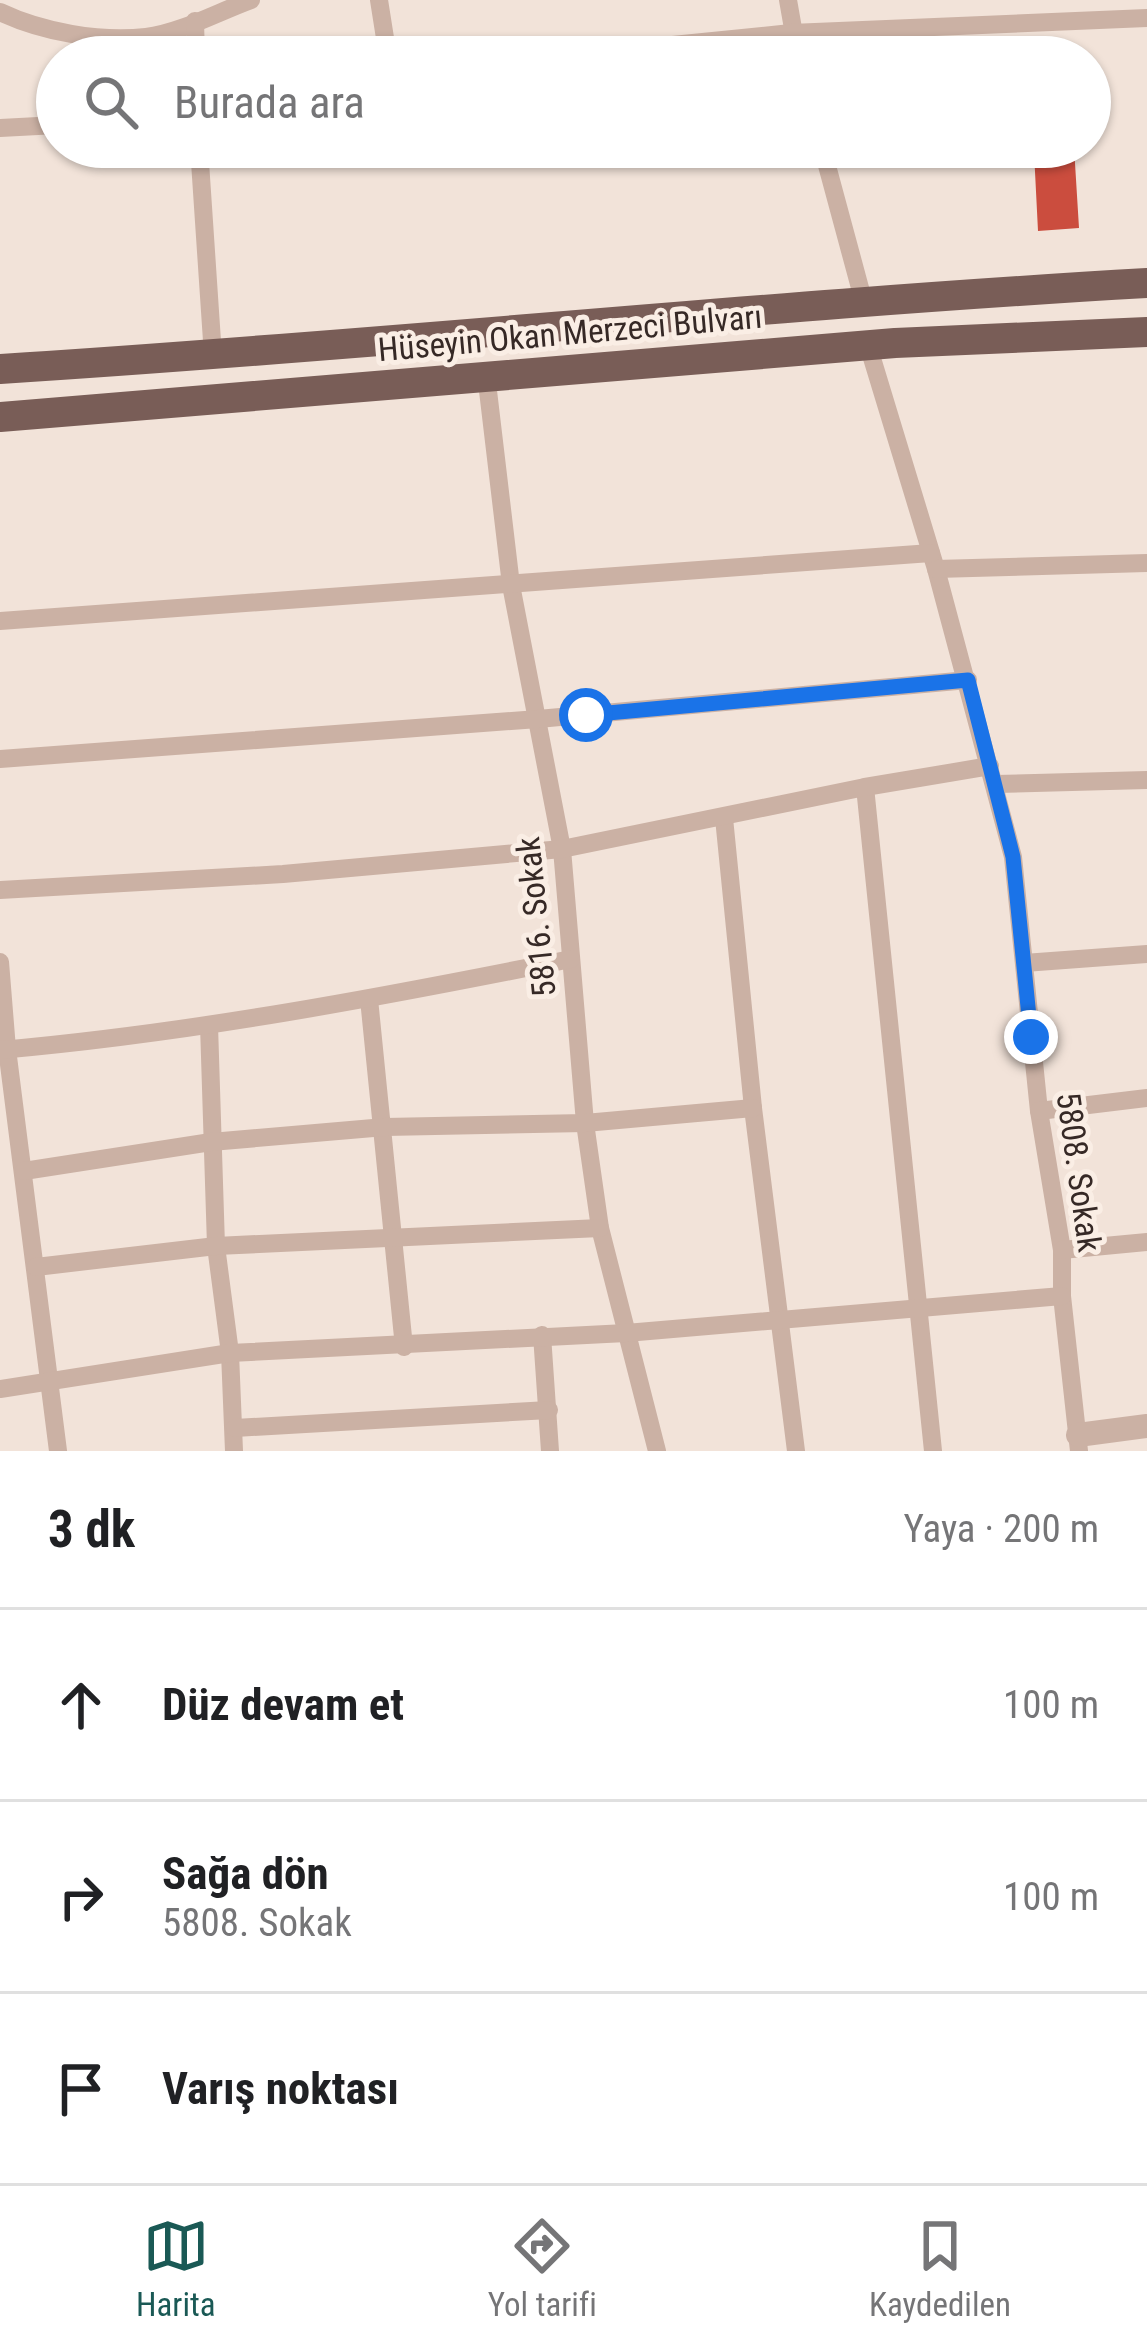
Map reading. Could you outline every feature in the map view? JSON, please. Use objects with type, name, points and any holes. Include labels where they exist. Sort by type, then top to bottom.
[{"type":"main road","name":"Hüseyin Okan Merzeci Bulvarı","points":[[0,369],[213,356],[863,299],[1147,283]]},
{"type":"main road","name":"Hüseyin Okan Merzeci Bulvarı","points":[[0,417],[868,345],[1147,332]]},
{"type":"street","points":[[152,36],[251,0]]},
{"type":"street","points":[[379,0],[385,36]]},
{"type":"street","points":[[788,0],[792,36]]},
{"type":"street","points":[[0,12],[22,22],[87,36]]},
{"type":"street","points":[[753,36],[1147,19]]},
{"type":"street","points":[[195,21],[195,36]]},
{"type":"street","points":[[0,128],[36,126]]},
{"type":"street","points":[[200,168],[213,356]]},
{"type":"street","points":[[828,168],[863,299]]},
{"type":"street","name":"5808. Sokak","points":[[868,345],[968,680],[1013,857],[1039,1111],[1062,1250],[1062,1295],[1079,1443]]},
{"type":"street","name":"5816. Sokak","points":[[486,374],[511,585],[562,849],[585,1123],[600,1228],[657,1451]]},
{"type":"street","points":[[0,621],[934,561],[1147,563]]},
{"type":"street","points":[[0,759],[538,719],[968,680]]},
{"type":"street","points":[[0,890],[283,874],[562,849],[865,787],[993,775],[1147,780]]},
{"type":"street","points":[[865,787],[932,1451]]},
{"type":"street","points":[[724,818],[753,1108],[796,1451]]},
{"type":"street","points":[[1024,963],[1147,954]]},
{"type":"street","points":[[3,1049],[209,1025],[571,959]]},
{"type":"street","points":[[0,962],[3,1049],[24,1171],[58,1451]]},
{"type":"street","points":[[369,999],[404,1347]]},
{"type":"street","points":[[209,1025],[216,1246],[230,1353],[233,1451]]},
{"type":"street","points":[[1039,1111],[1147,1098]]},
{"type":"street","points":[[24,1171],[211,1142],[385,1127],[585,1123],[753,1108]]},
{"type":"street","points":[[37,1268],[216,1246],[600,1228]]},
{"type":"street","points":[[1062,1250],[1147,1242]]},
{"type":"street","points":[[0,1389],[230,1353],[626,1334],[1062,1295]]},
{"type":"street","points":[[542,1335],[550,1451]]},
{"type":"street","points":[[235,1428],[549,1410]]},
{"type":"street","points":[[1079,1443],[1147,1426]]},
{"type":"building","points":[[1035,168],[1075,168],[1079,228],[1038,231]]},
{"type":"route","points":[[586,715],[968,680],[1013,857],[1031,1037]]}]
